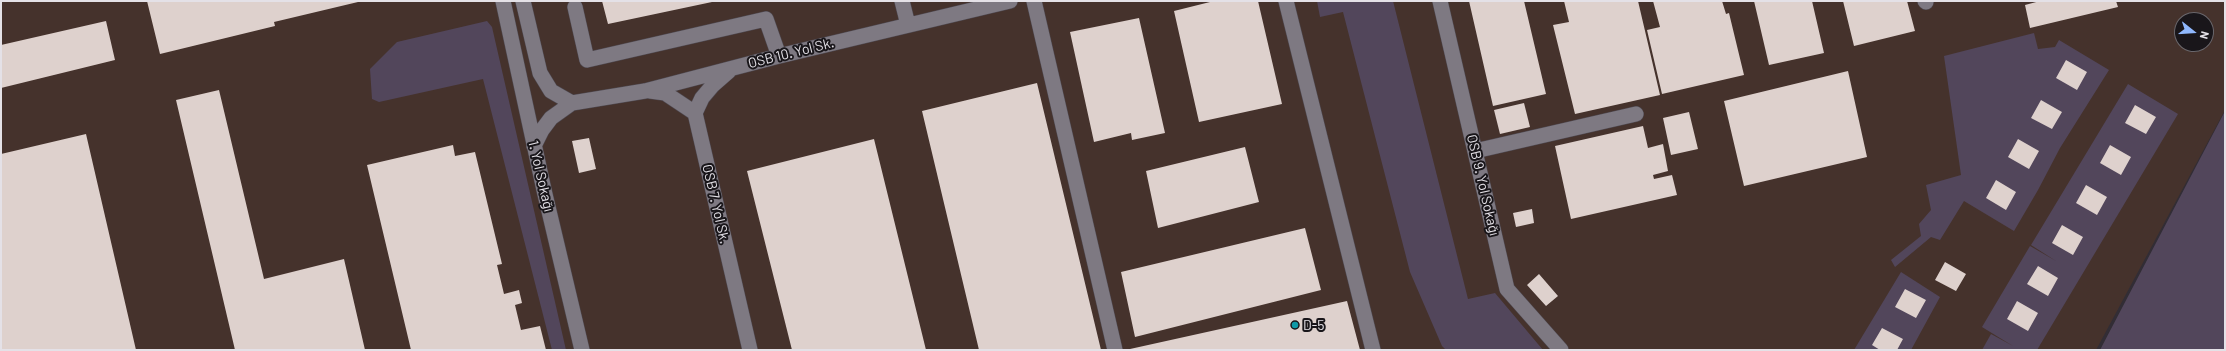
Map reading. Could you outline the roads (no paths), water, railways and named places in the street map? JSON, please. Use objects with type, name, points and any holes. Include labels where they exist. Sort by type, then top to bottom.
[{"type":"street","points":[[902,1],[908,25]]},
{"type":"street","name":"OSB 10. Yol Sk.","points":[[572,103],[645,91],[779,56],[1010,1]]},
{"type":"street","points":[[1034,1],[1115,350]]},
{"type":"street","points":[[1286,1],[1373,350]]},
{"type":"street","name":"OSB 9. Yol Sokağı","points":[[1440,1],[1507,289],[1561,350]]},
{"type":"street","points":[[504,6],[524,3],[540,73],[551,91],[572,103],[551,118],[542,130],[534,146]]},
{"type":"street","name":"1. Yol Sokağı","points":[[504,6],[534,146],[582,350]]},
{"type":"street","points":[[575,7],[587,60],[766,19],[779,56]]},
{"type":"street","points":[[645,91],[665,94],[695,113],[702,98],[713,85],[732,68]]},
{"type":"street","name":"OSB 7. Yol Sk.","points":[[695,113],[750,350]]},
{"type":"street","points":[[1475,151],[1636,114]]},
{"type":"place","name":"D-5","points":[[1295,325]]}]
